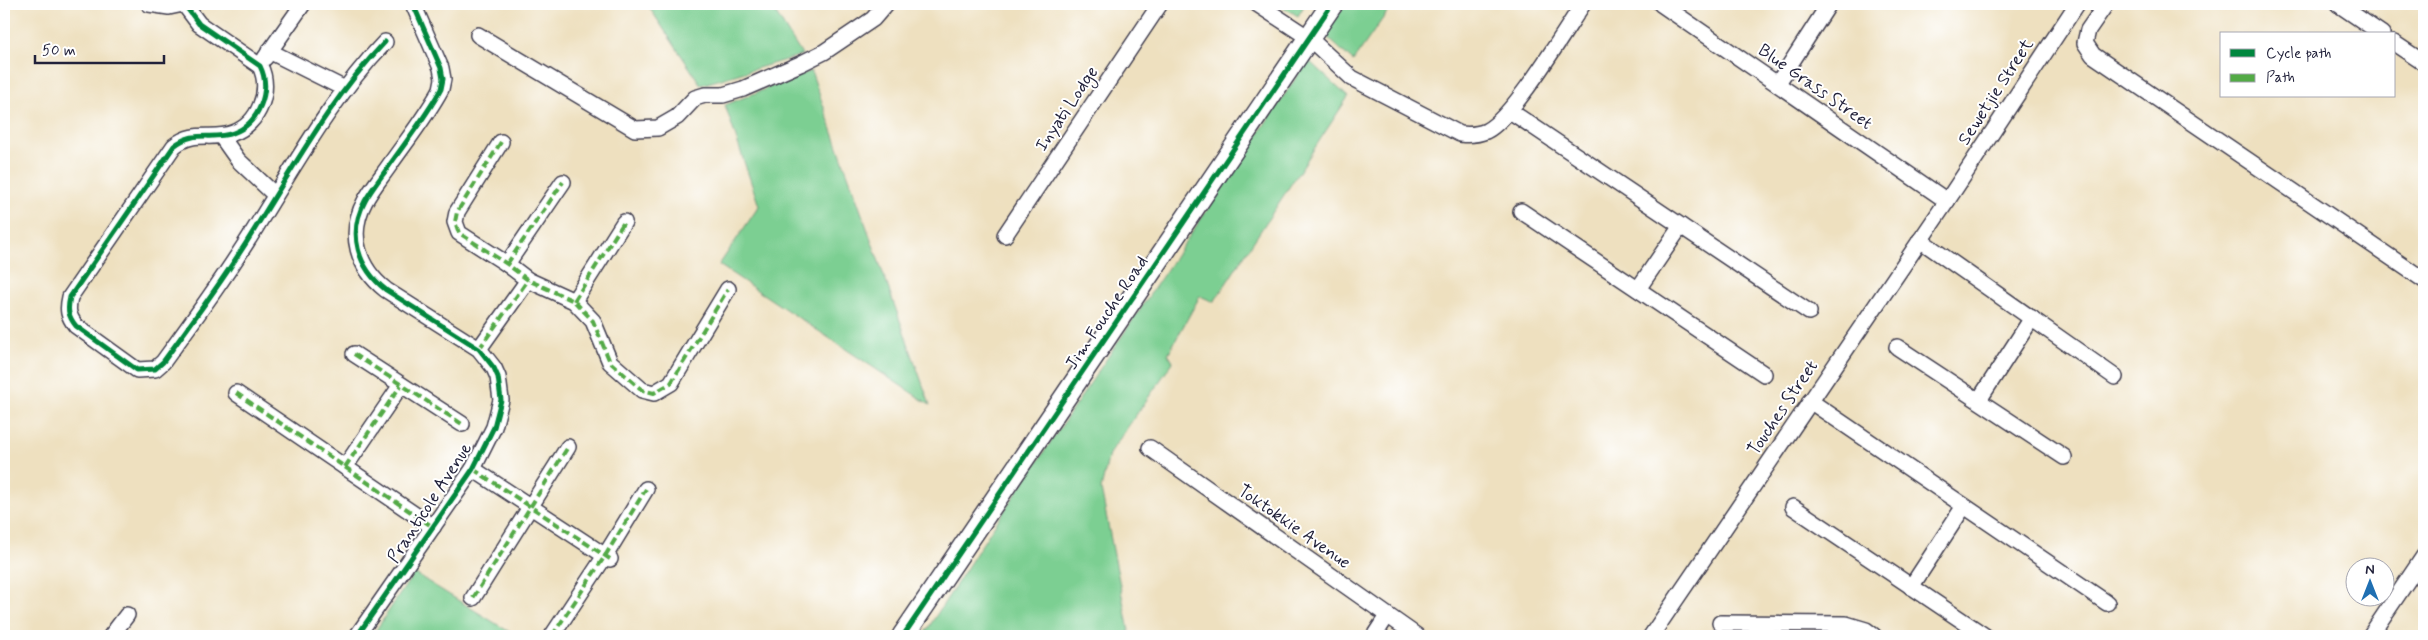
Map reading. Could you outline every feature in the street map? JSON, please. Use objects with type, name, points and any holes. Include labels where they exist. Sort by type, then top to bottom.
[{"type":"street","points":[[149,4],[168,7],[183,4],[199,24],[260,66],[265,86],[260,107],[241,129],[221,136],[191,136],[182,139],[174,146],[70,297],[67,308],[70,318],[76,326],[137,370],[155,369],[163,362],[243,247],[345,89],[363,65],[385,42]]},
{"type":"street","points":[[260,66],[303,4]]},
{"type":"street","name":"Pranticole Avenue","points":[[357,636],[473,469],[494,427],[501,400],[498,377],[494,368],[479,349],[374,280],[364,268],[357,243],[358,217],[364,201],[434,102],[441,89],[443,79],[441,68],[413,4]]},
{"type":"street","points":[[478,35],[634,128],[648,130],[658,128],[670,122],[695,98],[705,95],[723,95],[743,89],[824,52],[873,20],[886,4]]},
{"type":"street","name":"Inyati Lodge","points":[[1005,235],[1160,4]]},
{"type":"street","points":[[1257,4],[1309,38],[1352,78],[1460,134],[1472,135],[1485,132],[1510,111],[1583,4]]},
{"type":"street","name":"Jim Fouche Road","points":[[903,636],[1332,4]]},
{"type":"street","name":"Blue Grass Street","points":[[1661,4],[1947,201]]},
{"type":"street","points":[[1778,83],[1829,4]]},
{"type":"street","name":"Sewetjie Street","points":[[1947,201],[2077,4]]},
{"type":"street","points":[[2106,4],[2086,36],[2085,43],[2093,55],[2424,280]]},
{"type":"street","points":[[2347,6],[2380,32]]},
{"type":"street","points":[[2396,43],[2424,63]]},
{"type":"street","points":[[269,51],[345,89]]},
{"type":"street","points":[[1510,111],[1809,312]]},
{"type":"street","points":[[221,136],[238,160],[275,195]]},
{"type":"street","points":[[501,142],[457,212],[455,222],[459,233],[508,264],[528,280],[574,301],[592,321],[610,362],[642,390],[654,393],[671,383],[728,289]]},
{"type":"street","points":[[508,264],[563,182]]},
{"type":"street","name":"Touches Street","points":[[1651,636],[1947,201]]},
{"type":"street","points":[[1521,211],[1764,374]]},
{"type":"street","points":[[574,301],[624,222]]},
{"type":"street","points":[[1638,289],[1681,226]]},
{"type":"street","points":[[1920,240],[2115,377]]},
{"type":"street","points":[[479,349],[528,280]]},
{"type":"street","points":[[1979,400],[2032,318]]},
{"type":"street","points":[[1897,347],[2064,457]]},
{"type":"street","points":[[354,354],[462,424]]},
{"type":"street","points":[[345,467],[401,385]]},
{"type":"street","points":[[236,394],[433,527]]},
{"type":"street","points":[[1810,401],[2107,603]]},
{"type":"street","points":[[473,598],[568,448]]},
{"type":"street","name":"Toktokkie Avenue","points":[[1150,448],[1417,636]]},
{"type":"street","points":[[473,469],[607,558]]},
{"type":"street","points":[[552,636],[607,558],[646,489]]},
{"type":"street","points":[[1793,506],[1985,636]]},
{"type":"street","points":[[1911,586],[1964,506]]},
{"type":"street","points":[[2370,636],[2423,562]]},
{"type":"street","points":[[111,636],[127,615]]},
{"type":"street","points":[[1374,636],[1387,616]]},
{"type":"street","points":[[1720,623],[1846,624],[1866,630],[1874,636]]},
{"type":"green space","points":[[647,4],[770,4],[802,55],[701,85]]},
{"type":"green space","points":[[1278,4],[1305,4],[1298,16]]},
{"type":"green space","points":[[1345,4],[1393,4],[1353,61],[1324,34]]},
{"type":"green space","points":[[1308,60],[1348,97],[1214,302],[1200,296],[1168,354],[1173,362],[1109,454],[1101,489],[1130,636],[923,636],[992,529]]},
{"type":"green space","points":[[811,71],[930,405],[719,265],[759,206],[725,105]]},
{"type":"green space","points":[[414,573],[516,636],[372,636]]},
{"type":"marked path","points":[[501,142],[457,212],[455,222],[459,233],[528,280],[574,301],[593,321],[610,362],[642,390],[654,393],[671,383],[728,289]]},
{"type":"marked path","points":[[507,264],[563,182]]},
{"type":"marked path","points":[[574,301],[624,222]]},
{"type":"marked path","points":[[479,349],[528,280]]},
{"type":"marked path","points":[[354,354],[462,424]]},
{"type":"marked path","points":[[345,467],[401,385]]},
{"type":"marked path","points":[[236,393],[433,527]]},
{"type":"marked path","points":[[473,598],[568,447]]},
{"type":"marked path","points":[[473,469],[610,559]]},
{"type":"marked path","points":[[552,636],[605,556],[646,489]]},
{"type":"cycle path","points":[[184,4],[199,24],[260,66],[263,75],[264,95],[256,114],[242,129],[225,135],[189,138],[174,146],[70,297],[69,313],[76,326],[137,370],[155,369],[163,362],[234,261],[332,107],[385,42]]},
{"type":"cycle path","points":[[357,636],[473,469],[494,427],[501,400],[498,377],[494,368],[479,349],[386,290],[368,271],[358,250],[357,226],[365,201],[424,118],[441,89],[443,79],[441,68],[413,4]]},
{"type":"cycle path","points":[[903,636],[1332,4]]}]
